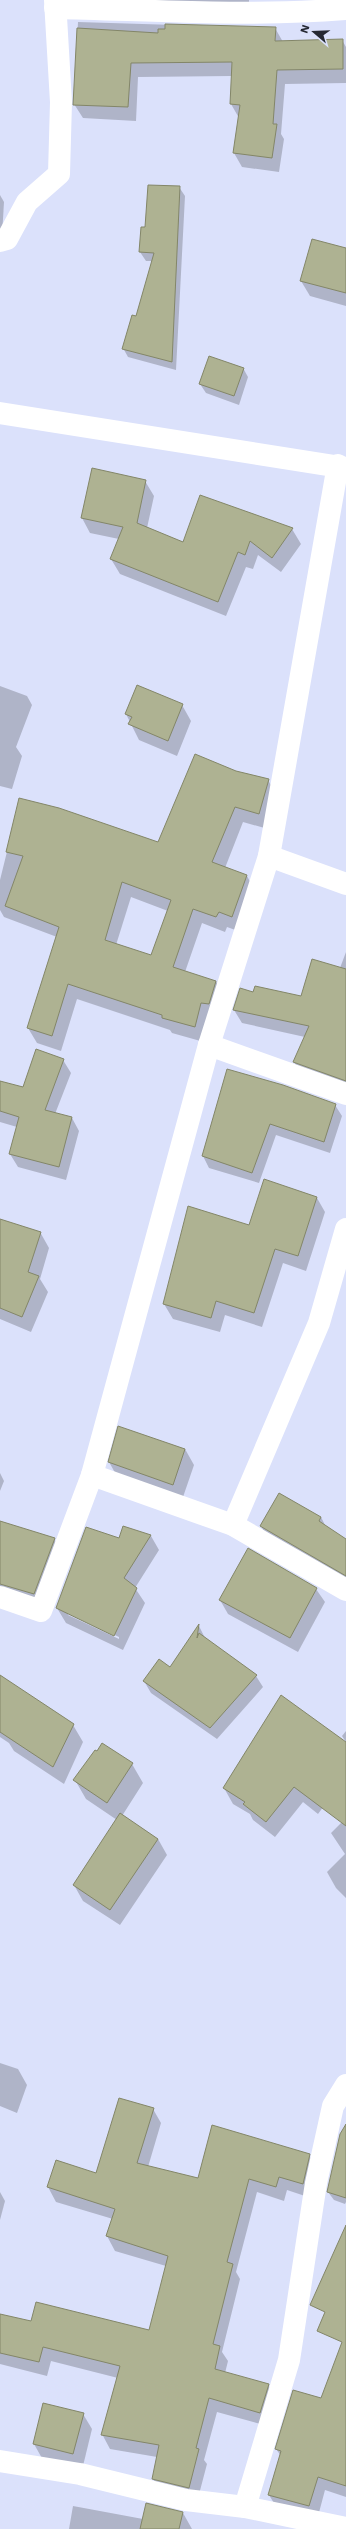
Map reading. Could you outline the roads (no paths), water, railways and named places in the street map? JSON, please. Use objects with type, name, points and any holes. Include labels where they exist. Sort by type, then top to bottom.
[{"type":"street","points":[[0,241],[6,239],[27,202],[59,174],[61,102],[55,4],[206,12],[304,12],[346,8]]},
{"type":"street","points":[[0,413],[342,467],[269,856],[209,1045],[92,1475],[42,1611],[0,1597]]},
{"type":"street","points":[[269,856],[346,884]]},
{"type":"street","points":[[209,1045],[346,1094]]},
{"type":"street","points":[[233,1525],[319,1324],[346,1229]]},
{"type":"street","points":[[92,1475],[233,1525],[346,1590]]},
{"type":"street","points":[[245,2507],[289,2360],[316,2184],[332,2106],[346,2085]]},
{"type":"street","points":[[0,2462],[80,2474],[186,2500],[245,2507],[346,2528]]}]
